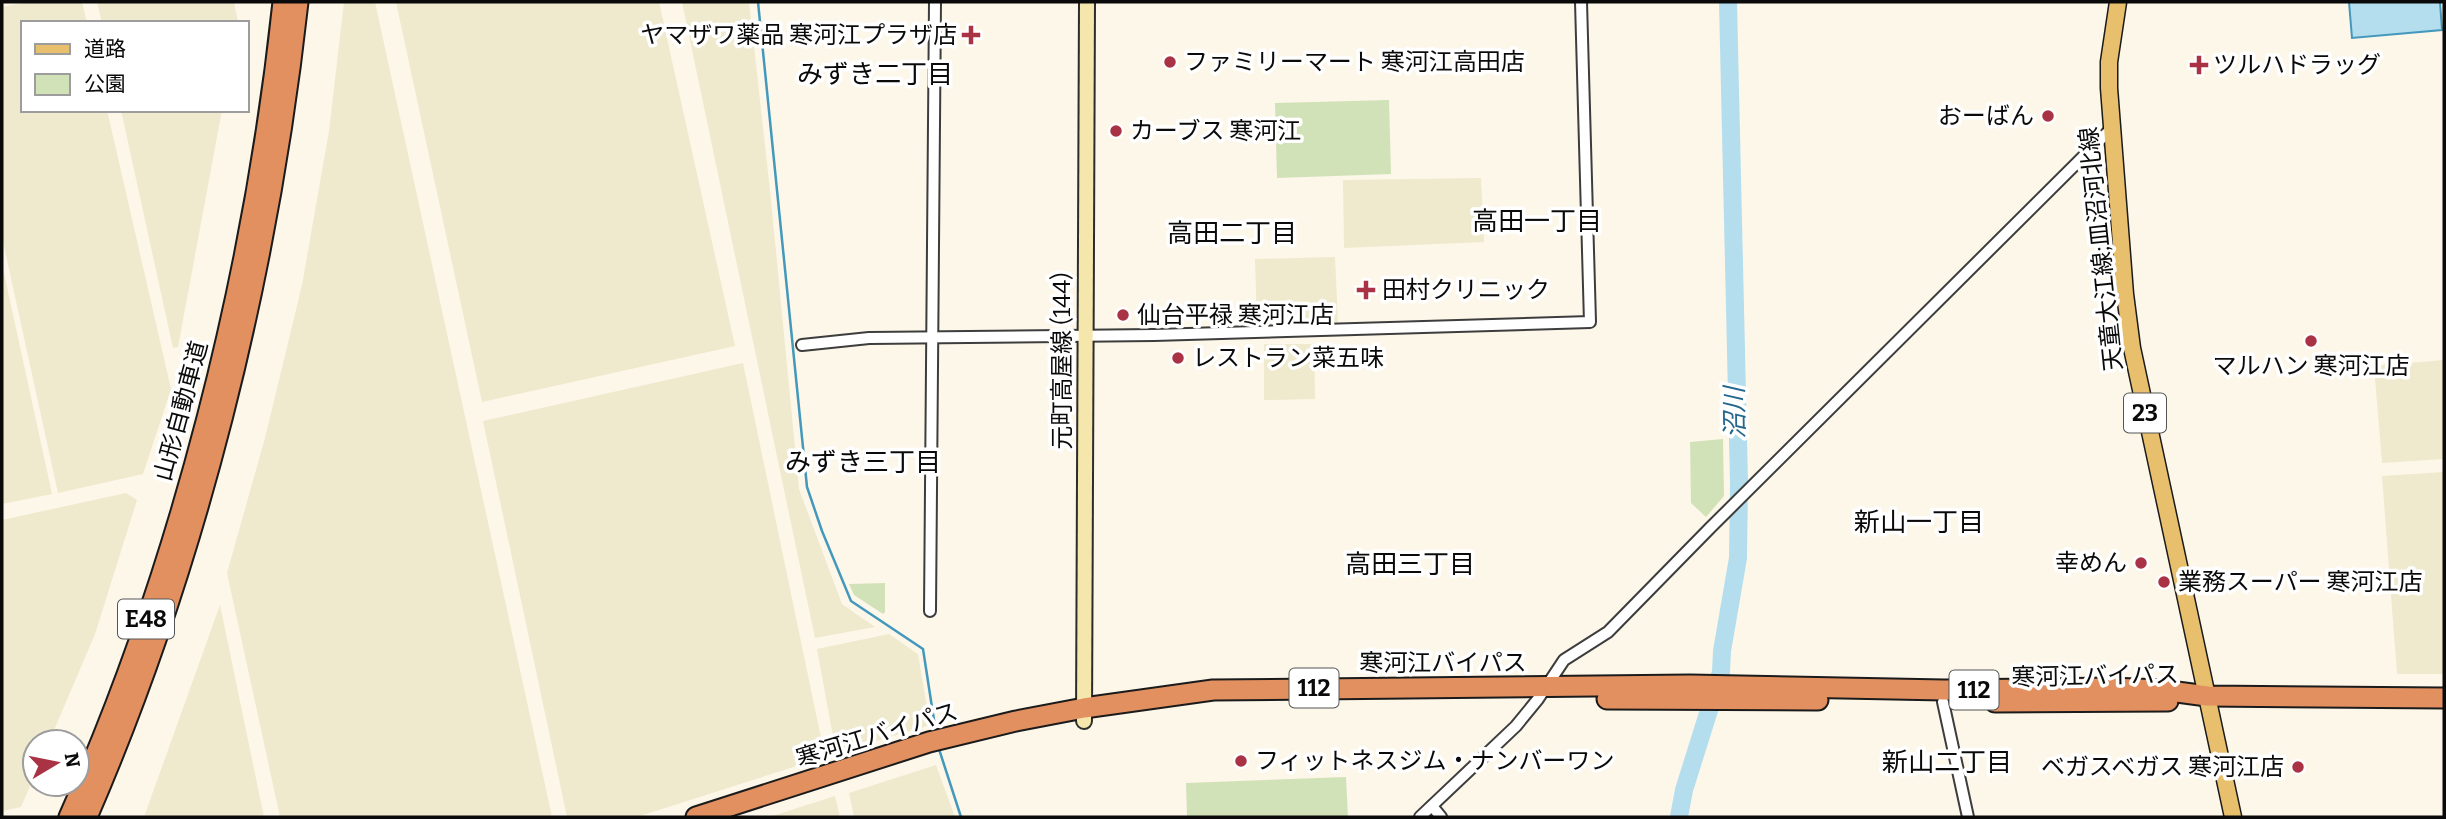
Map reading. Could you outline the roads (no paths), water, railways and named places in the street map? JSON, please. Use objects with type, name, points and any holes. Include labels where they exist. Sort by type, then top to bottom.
[{"type":"highway","name":"山形自動車道","points":[[222,388],[266,130],[283,2]]},
{"type":"highway","name":"山形自動車道","points":[[89,813],[169,598],[266,219],[298,2]]},
{"type":"highway","name":"山形自動車道","points":[[69,817],[121,688],[214,417]]},
{"type":"highway","name":"寒河江バイパス","points":[[739,817],[1016,721],[1084,714],[1213,690],[1541,693],[2110,688],[2162,690],[2207,696],[2444,698]]},
{"type":"highway","name":"寒河江バイパス","points":[[1741,692],[1943,702],[2159,702],[2207,696]]},
{"type":"highway","name":"寒河江バイパス","points":[[696,817],[939,746]]},
{"type":"main road","name":"元町高屋線 (144)","points":[[1084,714],[1087,2]]},
{"type":"main road","name":"天童大江線;皿沼河北線","points":[[2118,2],[2109,62],[2111,129],[2132,348],[2233,817]]},
{"type":"street","points":[[930,611],[935,2]]},
{"type":"street","points":[[802,345],[869,338],[1343,331],[1590,322],[1581,2]]},
{"type":"street","points":[[1420,817],[1516,726],[1564,660],[1608,632],[2111,129]]},
{"type":"street","points":[[1943,702],[1968,817]]},
{"type":"street","points":[[1432,806],[1441,817]]},
{"type":"water","points":[[2349,2],[2440,2],[2442,30],[2352,38]]},
{"type":"waterway","points":[[758,2],[807,487],[851,601],[923,649],[936,733]]},
{"type":"waterway","name":"沼川","points":[[1679,817],[1684,790],[1721,672],[1722,651],[1738,558],[1739,482],[1728,2]]},
{"type":"waterway","points":[[938,746],[961,817]]},
{"type":"place","name":"ヤマザワ薬品 寒河江プラザ店","points":[[971,35]]},
{"type":"place","name":"ファミリーマート 寒河江高田店","points":[[1170,62]]},
{"type":"place","name":"ツルハドラッグ","points":[[2199,65]]},
{"type":"place","name":"おーばん","points":[[2048,116]]},
{"type":"place","name":"カーブス 寒河江","points":[[1116,131]]},
{"type":"place","name":"田村クリニック","points":[[1366,290]]},
{"type":"place","name":"仙台平禄 寒河江店","points":[[1123,315]]},
{"type":"place","name":"マルハン 寒河江店","points":[[2311,341]]},
{"type":"place","name":"レストラン菜五味","points":[[1178,358]]},
{"type":"place","name":"幸めん","points":[[2141,563]]},
{"type":"place","name":"業務スーパー 寒河江店","points":[[2164,582]]},
{"type":"place","name":"フィットネスジム・ナンバーワン","points":[[1241,761]]},
{"type":"place","name":"ベガスベガス 寒河江店","points":[[2298,767]]},
{"type":"district","name":"みずき二丁目","points":[[875,74]]},
{"type":"district","name":"高田一丁目","points":[[1537,221]]},
{"type":"district","name":"高田二丁目","points":[[1232,233]]},
{"type":"district","name":"みずき三丁目","points":[[863,462]]},
{"type":"district","name":"新山一丁目","points":[[1919,522]]},
{"type":"district","name":"高田三丁目","points":[[1410,564]]},
{"type":"district","name":"新山二丁目","points":[[1947,762]]}]
